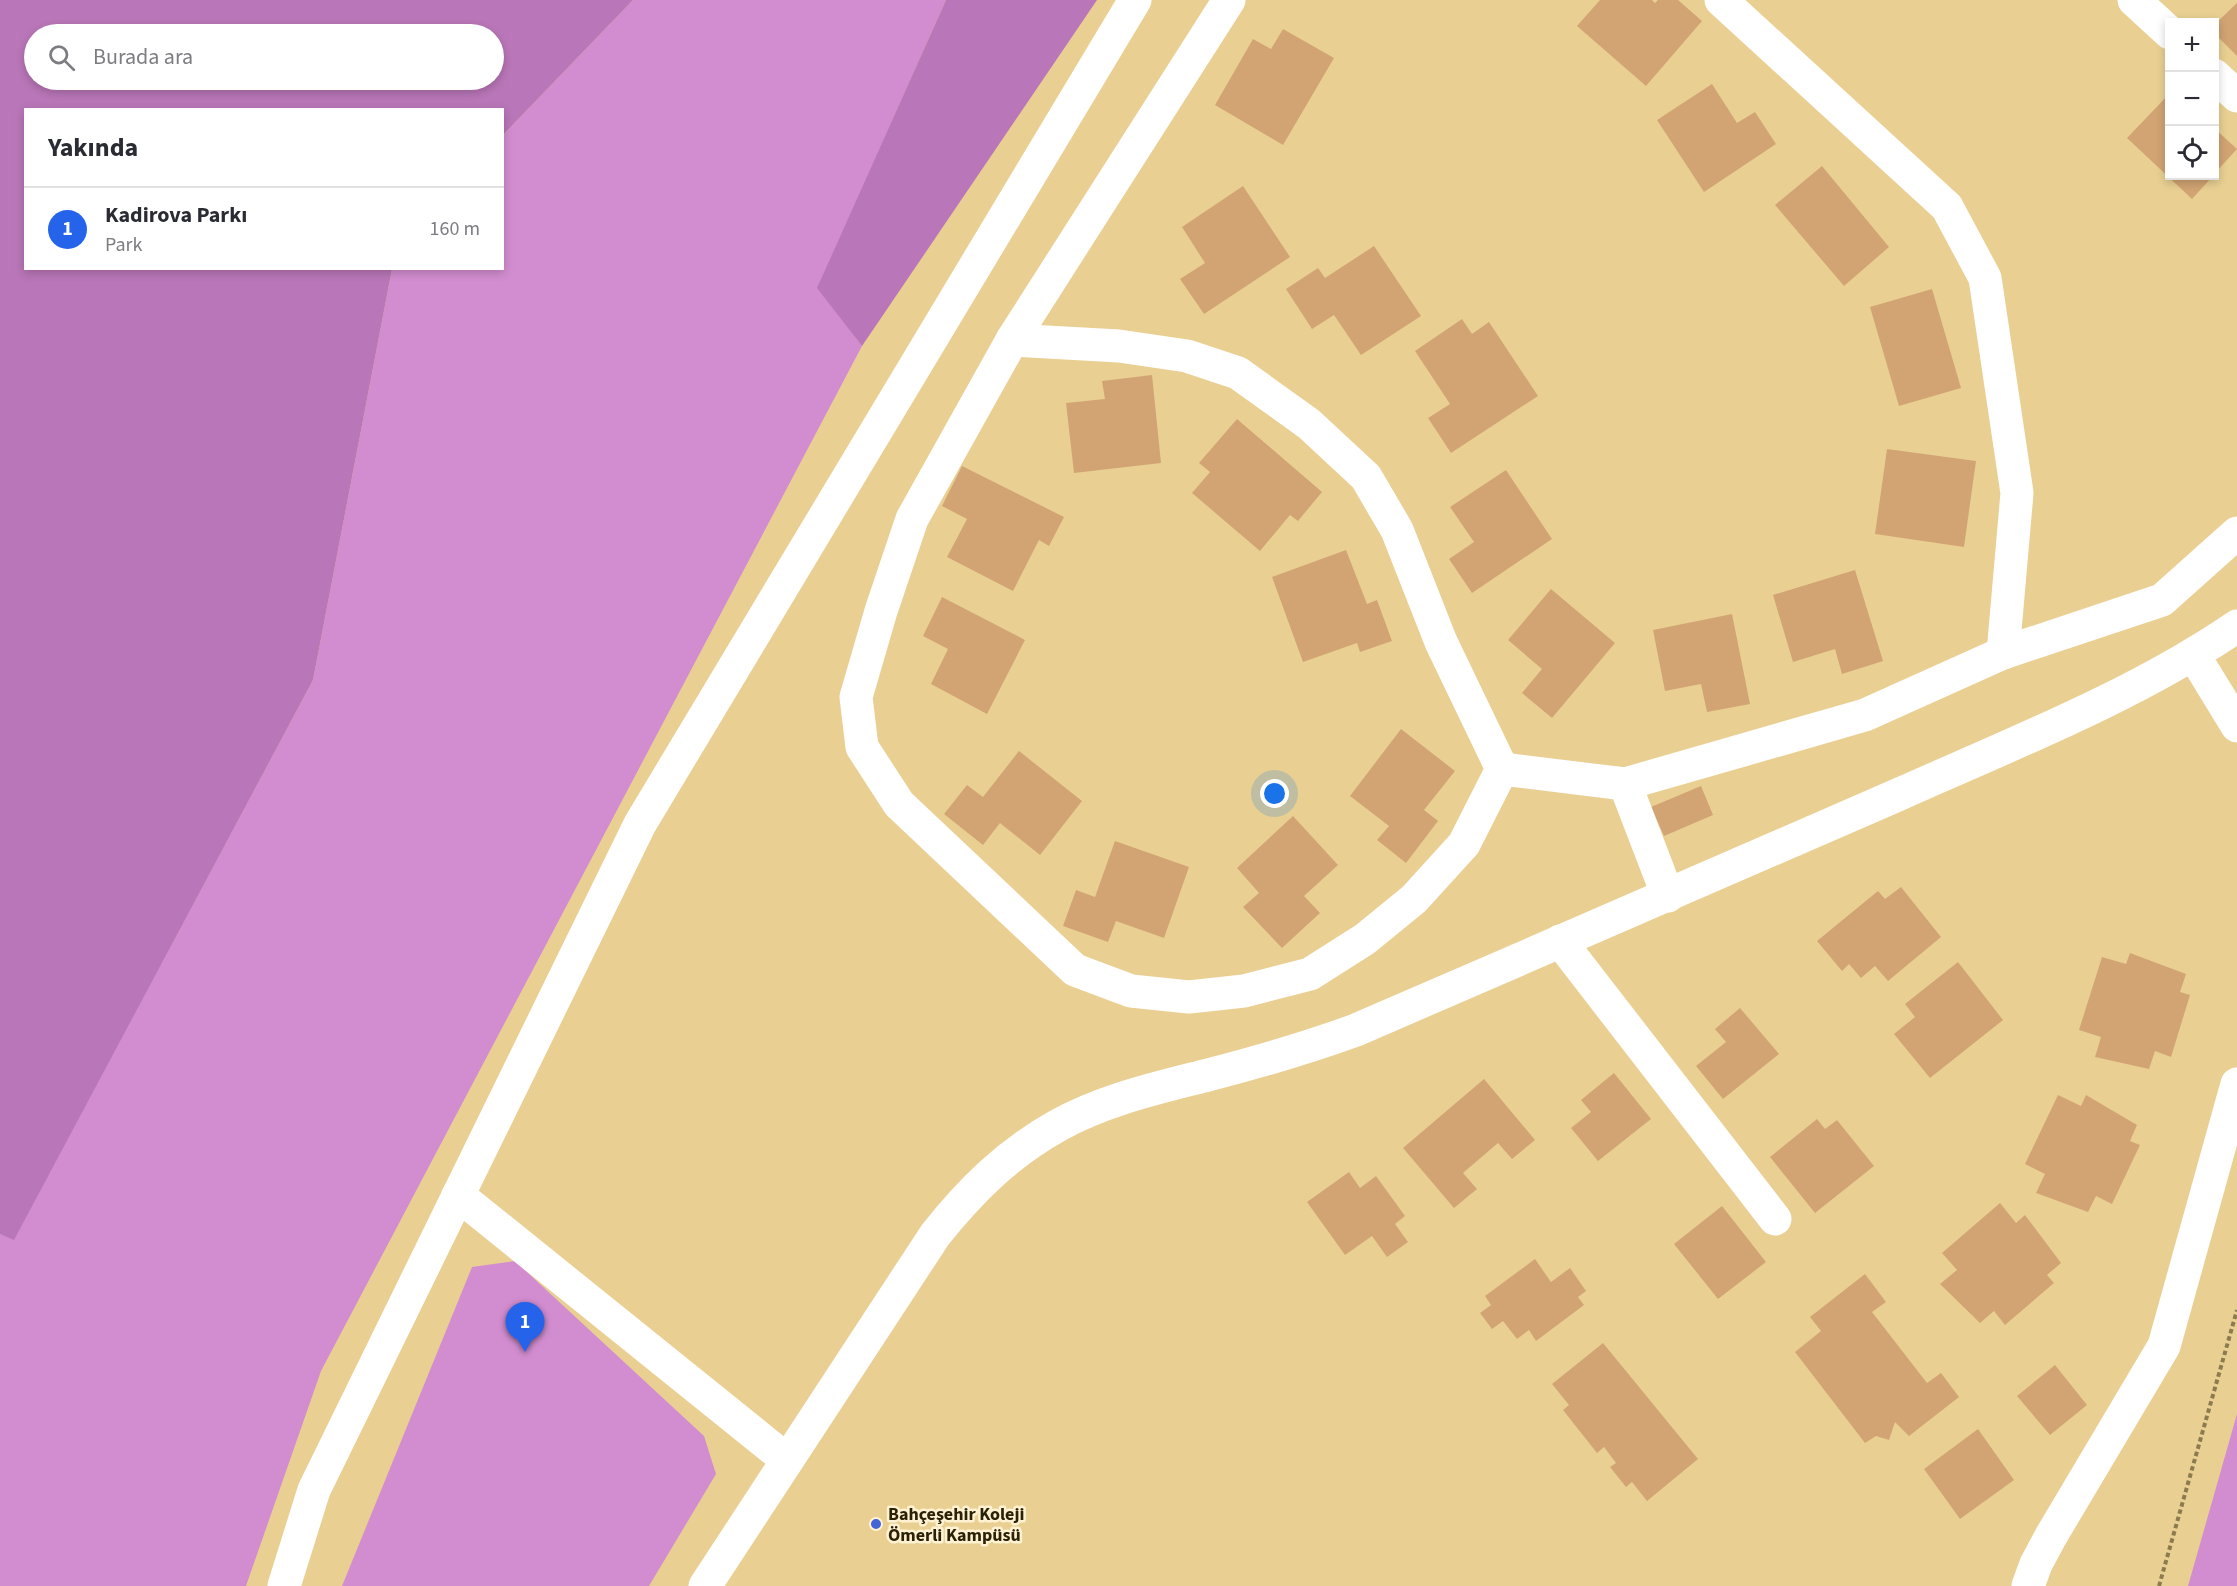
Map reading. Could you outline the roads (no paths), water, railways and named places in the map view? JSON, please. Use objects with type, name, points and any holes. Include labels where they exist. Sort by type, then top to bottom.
[{"type":"street","points":[[284,1586],[314,1490],[640,824],[1135,0]]},
{"type":"street","points":[[1229,0],[1012,340],[912,519],[881,611],[856,697],[861,747],[899,804],[1075,970],[1131,991],[1189,997],[1244,991],[1310,974],[1365,939],[1414,899],[1464,844],[1502,770]]},
{"type":"street","points":[[1721,0],[1947,207],[1985,278],[2018,493],[2003,653]]},
{"type":"street","points":[[2134,0],[2165,29]]},
{"type":"street","points":[[2219,80],[2237,96]]},
{"type":"street","points":[[1012,340],[1119,346],[1187,356],[1238,373],[1309,424],[1366,477],[1398,530],[1441,642],[1502,770]]},
{"type":"street","points":[[1502,770],[1625,784],[1865,715],[2003,653],[2162,600],[2237,533]]},
{"type":"street","points":[[705,1586],[935,1235],[965,1198],[994,1169],[1058,1125],[1098,1107],[1137,1094],[1311,1046],[1356,1030],[1668,896],[2039,732],[2149,679],[2237,626]]},
{"type":"street","points":[[2193,654],[2237,726]]},
{"type":"street","points":[[1625,784],[1668,896]]},
{"type":"street","points":[[1560,941],[1774,1219]]},
{"type":"street","points":[[2028,1586],[2051,1536],[2164,1346],[2237,1083]]},
{"type":"street","points":[[459,1195],[787,1460]]},
{"type":"place","name":"Kadirova Parkı","points":[[525,1352]]},
{"type":"place","name":"Bahçeşehir Koleji Ömerli Kampüsü","points":[[876,1524]]}]
